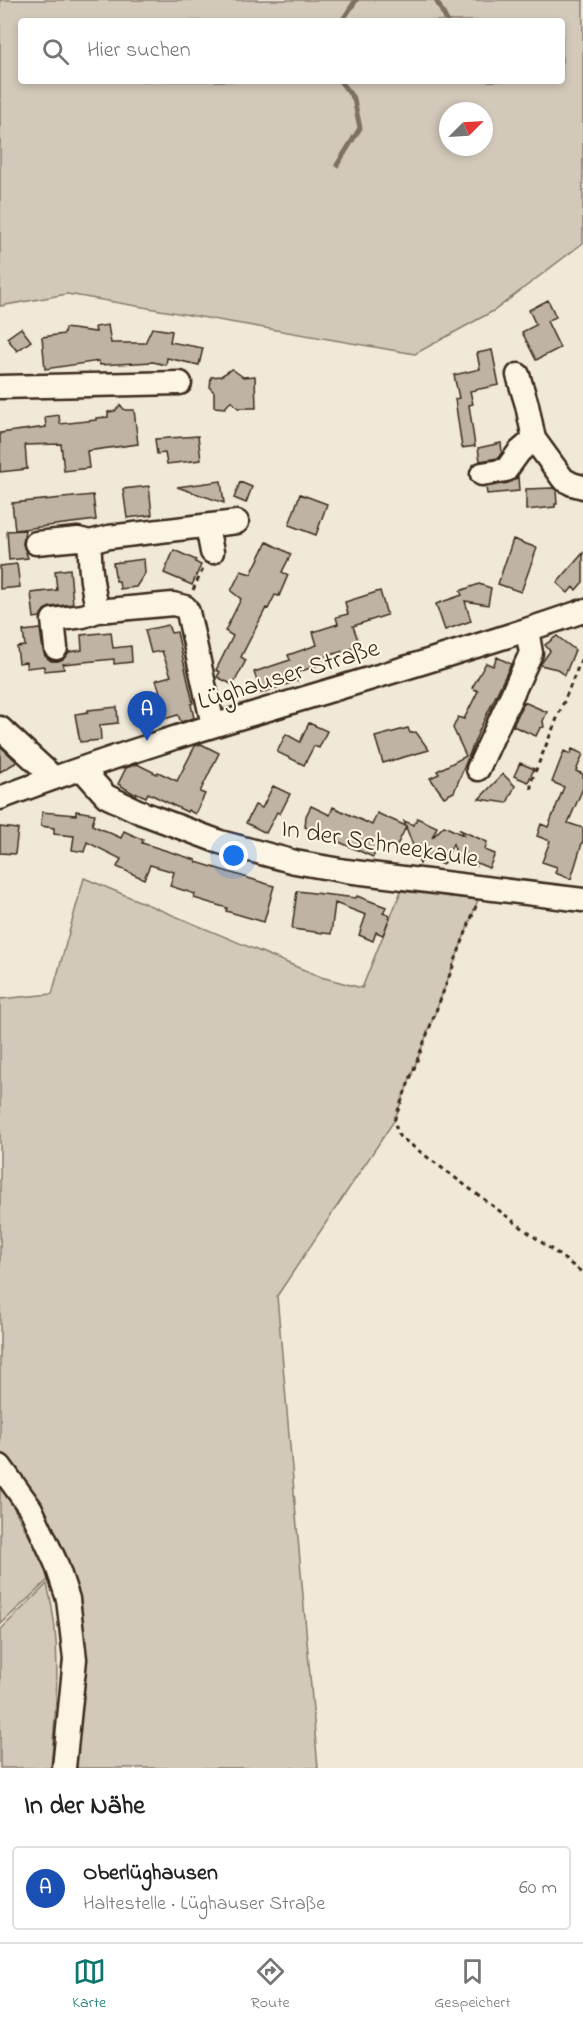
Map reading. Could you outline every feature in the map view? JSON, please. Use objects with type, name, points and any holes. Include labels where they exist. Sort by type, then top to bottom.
[{"type":"street","points":[[518,375],[534,439],[563,478],[583,487]]},
{"type":"street","points":[[0,387],[180,383]]},
{"type":"street","points":[[482,474],[506,470],[519,452],[534,439]]},
{"type":"street","points":[[36,543],[78,539],[90,542],[109,537],[237,522]]},
{"type":"street","points":[[207,526],[212,552]]},
{"type":"street","points":[[90,542],[89,560],[98,611]]},
{"type":"street","points":[[56,648],[53,620],[83,616],[98,611],[173,604],[185,607],[213,725]]},
{"type":"street","name":"Lüghauser Straße","points":[[0,798],[53,777],[213,725],[583,611]]},
{"type":"street","points":[[478,769],[531,653],[527,630]]},
{"type":"street","points":[[0,728],[53,777]]},
{"type":"street","name":"In der Schneekaule","points":[[82,769],[106,796],[142,813],[220,842],[295,862],[346,872],[481,886],[583,900]]},
{"type":"street","points":[[0,1466],[31,1509],[56,1563],[68,1599],[75,1659],[64,1768]]},
{"type":"path","points":[[185,607],[212,552]]},
{"type":"path","points":[[531,789],[531,782],[583,655]]},
{"type":"path","points":[[481,886],[470,922],[394,1121],[399,1136],[583,1273]]},
{"type":"shaded area","points":[[0,0],[583,0],[583,243],[495,310],[415,354],[67,294],[0,306]]},
{"type":"shaded area","points":[[84,878],[321,977],[362,988],[401,891],[478,900],[394,1121],[277,1296],[318,1768],[73,1768],[76,1598],[0,1457],[0,999],[52,994]]},
{"type":"shaded area","points":[[0,1482],[51,1577],[0,1625]]},
{"type":"shaded area","points":[[47,1584],[57,1652],[51,1768],[0,1768],[0,1630]]},
{"type":"building","points":[[548,300],[556,317],[547,321],[560,348],[536,360],[522,332],[536,325],[529,310]]},
{"type":"building","points":[[108,325],[111,343],[145,343],[152,328],[172,331],[170,342],[203,348],[199,365],[167,358],[166,365],[153,362],[100,365],[99,361],[45,369],[42,337],[64,334],[65,328],[96,332],[95,327]]},
{"type":"building","points":[[21,328],[31,341],[17,351],[7,338]]},
{"type":"building","points":[[492,350],[499,385],[470,391],[473,404],[469,405],[475,446],[462,448],[455,399],[459,398],[454,375],[480,369],[477,353]]},
{"type":"building","points":[[232,369],[243,377],[255,376],[256,408],[238,408],[231,401],[225,408],[214,407],[214,392],[210,388],[211,377],[221,376]]},
{"type":"building","points":[[120,405],[125,410],[134,410],[138,444],[87,451],[89,468],[64,471],[61,444],[25,445],[27,469],[0,472],[0,433],[46,427],[45,417],[59,415],[60,424],[96,420],[96,418],[108,417],[108,412],[115,411]]},
{"type":"building","points":[[198,436],[201,460],[167,464],[165,453],[157,454],[155,439]]},
{"type":"building","points":[[501,443],[502,452],[498,458],[480,461],[478,448]]},
{"type":"building","points":[[518,477],[519,491],[487,494],[486,487],[508,483]]},
{"type":"building","points":[[221,481],[224,503],[177,487]]},
{"type":"building","points":[[240,482],[252,487],[246,503],[234,498]]},
{"type":"building","points":[[149,486],[152,515],[127,518],[123,489]]},
{"type":"building","points":[[553,488],[556,490],[557,504],[555,507],[526,510],[526,489]]},
{"type":"building","points":[[300,494],[327,504],[316,535],[289,525]]},
{"type":"building","points":[[93,495],[96,520],[15,530],[12,503]]},
{"type":"building","points":[[25,530],[23,544],[28,558],[9,560],[7,531]]},
{"type":"building","points":[[513,539],[537,548],[521,592],[498,584]]},
{"type":"building","points":[[267,542],[291,554],[282,572],[288,575],[279,596],[275,595],[268,609],[266,608],[241,657],[246,660],[233,685],[217,677],[220,672],[216,670],[233,636],[225,631],[241,599],[231,591],[241,571],[251,574]]},
{"type":"building","points":[[174,550],[196,560],[195,562],[201,565],[192,585],[164,573]]},
{"type":"building","points":[[583,553],[583,582],[576,590],[573,587],[568,593],[557,583]]},
{"type":"building","points":[[144,559],[145,573],[136,587],[120,589],[113,563]]},
{"type":"building","points":[[17,564],[20,587],[0,589],[0,566]]},
{"type":"building","points":[[70,569],[73,604],[51,607],[44,610],[40,617],[34,618],[31,593],[57,590],[55,571]]},
{"type":"building","points":[[479,584],[491,588],[488,605],[465,601],[471,621],[445,630],[436,604],[462,595],[460,591]]},
{"type":"building","points":[[380,591],[387,615],[353,626],[360,646],[327,656],[329,662],[295,673],[297,681],[261,693],[254,672],[290,660],[288,655],[317,645],[313,632],[338,624],[336,617],[348,614],[345,602]]},
{"type":"building","points":[[168,625],[171,633],[177,632],[193,703],[191,704],[194,718],[181,722],[178,715],[164,719],[158,700],[162,699],[156,680],[171,676],[162,651],[151,653],[145,630]]},
{"type":"building","points":[[40,629],[45,656],[51,661],[63,659],[69,652],[82,650],[81,635],[111,632],[113,648],[131,646],[132,662],[114,664],[114,659],[63,664],[64,669],[44,671],[44,666],[27,668],[26,662],[19,663],[17,647],[25,646],[23,631]]},
{"type":"building","points":[[557,636],[575,650],[565,675],[557,669],[540,665],[550,651],[545,645]]},
{"type":"building","points":[[497,657],[511,664],[479,731],[454,792],[444,797],[430,778],[439,774],[437,771],[466,756],[453,728],[458,717],[464,719],[478,691],[472,688],[486,663],[493,666]]},
{"type":"building","points":[[524,702],[547,712],[543,721],[544,727],[540,728],[536,736],[513,726]]},
{"type":"building","points":[[117,707],[118,723],[100,725],[101,740],[80,742],[75,714],[88,712],[88,710]]},
{"type":"building","points":[[309,723],[327,731],[319,748],[314,746],[304,765],[277,752],[286,734],[300,742]]},
{"type":"building","points":[[408,728],[410,733],[416,732],[429,750],[383,763],[375,737]]},
{"type":"building","points":[[201,744],[219,753],[200,792],[205,794],[195,814],[148,793],[146,797],[137,793],[136,795],[118,784],[126,768],[137,764],[177,781],[195,746]]},
{"type":"building","points":[[0,746],[17,762],[0,772]]},
{"type":"building","points":[[572,749],[583,754],[576,771],[583,774],[583,788],[568,823],[583,828],[583,840],[571,879],[555,873],[557,867],[542,862],[550,841],[537,836],[541,824],[548,827],[564,787],[552,782],[564,751],[570,754]]},
{"type":"building","points":[[520,763],[534,769],[528,782],[514,776]]},
{"type":"building","points":[[503,774],[515,786],[507,803],[479,799]]},
{"type":"building","points":[[273,786],[290,794],[280,814],[277,812],[266,833],[246,823],[255,805],[262,808]]},
{"type":"building","points":[[311,806],[330,815],[333,807],[372,825],[377,813],[406,826],[404,821],[414,825],[417,818],[437,827],[432,838],[444,826],[463,835],[460,830],[487,842],[485,850],[495,854],[489,868],[477,863],[476,866],[465,862],[460,863],[453,844],[443,865],[424,856],[420,864],[406,827],[395,849],[380,842],[373,857],[305,827],[306,816]]},
{"type":"building","points":[[76,811],[95,814],[92,825],[121,838],[124,831],[143,840],[142,843],[274,886],[264,922],[226,911],[227,908],[194,898],[195,894],[170,886],[174,872],[150,865],[144,879],[117,867],[121,859],[87,842],[84,852],[72,850],[74,836],[54,834],[54,828],[41,826],[42,812],[76,815]]},
{"type":"building","points":[[0,827],[18,829],[15,854],[0,853]]},
{"type":"building","points":[[297,891],[356,898],[357,896],[386,907],[383,913],[390,916],[383,935],[376,932],[373,941],[359,935],[366,915],[335,903],[331,934],[292,929]]},
{"type":"waterway","points":[[344,18],[356,0]]},
{"type":"waterway","points":[[436,0],[445,18]]},
{"type":"waterway","points":[[337,165],[360,128],[354,99],[342,84]]},
{"type":"place","name":"Oberlüghausen","points":[[147,741]]}]
